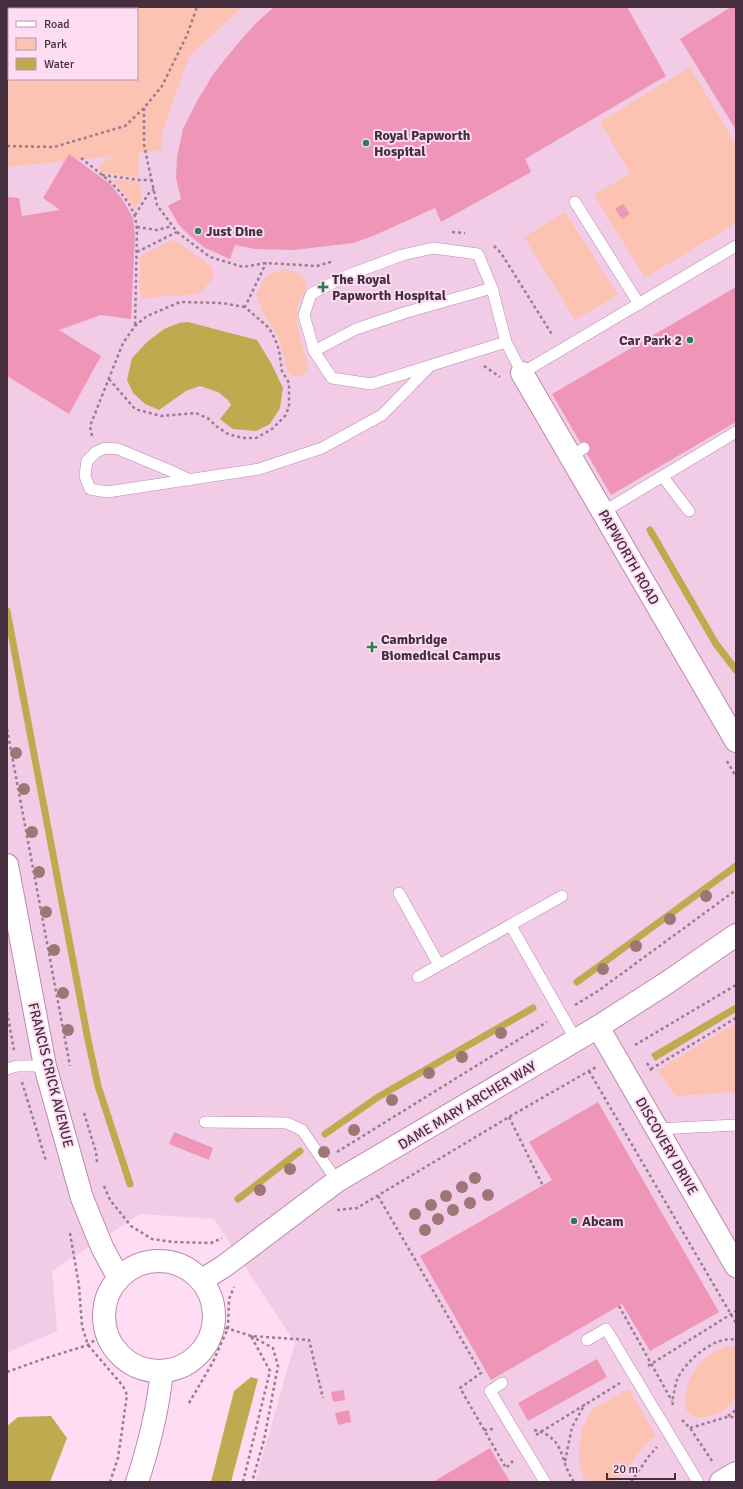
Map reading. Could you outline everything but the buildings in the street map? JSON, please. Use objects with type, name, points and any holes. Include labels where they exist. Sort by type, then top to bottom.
[{"type":"street","name":"PAPWORTH ROAD","points":[[522,373],[578,453],[603,512],[736,741]]},
{"type":"street","name":"FRANCIS CRICK AVENUE","points":[[7,864],[45,1066],[82,1198],[102,1248],[118,1277]]},
{"type":"street","name":"DAME MARY ARCHER WAY","points":[[202,1280],[223,1267],[337,1181],[598,1027],[668,982],[736,935]]},
{"type":"street","name":"DISCOVERY DRIVE","points":[[598,1027],[736,1266]]},
{"type":"street","points":[[161,1260],[184,1266],[202,1280],[213,1300],[221,1326],[205,1347],[186,1364],[162,1372],[138,1368],[117,1353],[105,1332],[104,1303],[118,1277],[138,1264],[161,1260]]},
{"type":"street","points":[[137,1482],[148,1450],[160,1392],[162,1372]]},
{"type":"lane","points":[[575,202],[639,304]]},
{"type":"lane","points":[[506,342],[371,384],[332,378],[314,351],[304,315],[311,294],[346,276],[402,256],[433,248],[478,254],[492,288],[506,342],[522,373],[736,246]]},
{"type":"lane","points":[[314,351],[356,329],[407,312],[492,288]]},
{"type":"lane","points":[[190,480],[118,450],[105,448],[96,452],[88,461],[85,476],[90,489],[107,492],[190,480],[259,469],[322,448],[382,415],[432,364]]},
{"type":"lane","points":[[603,512],[736,432]]},
{"type":"lane","points":[[663,477],[689,511]]},
{"type":"lane","points":[[399,892],[440,965]]},
{"type":"lane","points":[[418,977],[562,896]]},
{"type":"lane","points":[[510,926],[576,1040]]},
{"type":"lane","points":[[12,1068],[45,1066]]},
{"type":"lane","points":[[205,1122],[287,1123],[302,1130],[337,1181]]},
{"type":"lane","points":[[657,1129],[736,1125]]},
{"type":"lane","points":[[587,1340],[606,1329],[698,1482]]},
{"type":"lane","points":[[502,1383],[490,1391],[545,1482]]},
{"type":"path","points":[[7,146],[54,147],[125,126],[144,108],[162,86],[187,35],[196,7]]},
{"type":"path","points":[[144,108],[144,145],[157,205],[177,232],[210,257],[243,267],[266,263],[317,266],[338,260]]},
{"type":"path","points":[[81,158],[111,182],[129,204],[135,215],[138,252],[135,326]]},
{"type":"path","points":[[102,174],[139,180],[152,180]]},
{"type":"path","points":[[135,215],[149,193],[154,189]]},
{"type":"path","points":[[137,227],[157,230],[172,226]]},
{"type":"path","points":[[445,231],[466,233]]},
{"type":"path","points":[[138,252],[177,232]]},
{"type":"path","points":[[491,243],[502,253],[561,350]]},
{"type":"path","points":[[245,307],[266,263]]},
{"type":"path","points":[[96,452],[90,426],[123,343],[135,326],[147,316],[180,302],[222,303],[245,307],[269,328],[279,350],[282,371],[288,383],[289,407],[285,416],[272,429],[256,438],[243,438],[228,434],[209,419],[196,413],[161,416],[136,409],[109,379]]},
{"type":"path","points":[[7,729],[71,1070]]},
{"type":"path","points":[[325,1162],[335,1153],[598,991],[736,890]]},
{"type":"path","points":[[358,1208],[509,1116],[736,985]]},
{"type":"path","points":[[7,1012],[12,1068],[47,1164]]},
{"type":"path","points":[[651,1069],[736,1018]]},
{"type":"path","points":[[589,1071],[736,1323]]},
{"type":"path","points":[[82,1108],[96,1152],[98,1166]]},
{"type":"path","points":[[509,1116],[542,1186]]},
{"type":"path","points":[[102,1180],[110,1200],[131,1226],[152,1239],[173,1242],[210,1243]]},
{"type":"path","points":[[378,1196],[481,1373],[460,1388],[506,1468],[539,1433],[736,1312]]},
{"type":"path","points":[[69,1229],[79,1286],[82,1326],[88,1345],[123,1386],[127,1394],[118,1458],[110,1482]]},
{"type":"path","points":[[189,1403],[213,1362],[221,1326],[229,1299],[237,1280]]},
{"type":"path","points":[[619,1306],[672,1401],[673,1407]]},
{"type":"path","points":[[221,1326],[251,1336],[273,1348],[278,1366],[264,1440],[252,1482]]},
{"type":"path","points":[[7,1372],[88,1345],[105,1332]]},
{"type":"path","points":[[251,1336],[309,1340],[323,1398]]},
{"type":"path","points":[[243,1482],[270,1371],[251,1336]]},
{"type":"path","points":[[672,1401],[678,1378],[689,1361],[716,1341],[736,1340]]},
{"type":"path","points":[[565,1462],[572,1427],[586,1404]]},
{"type":"path","points":[[727,1417],[736,1410]]},
{"type":"path","points":[[680,1418],[690,1428],[728,1478]]},
{"type":"shaded area","name":"Cambridge Biomedical Campus","points":[[7,7],[736,7],[736,1482],[255,1482],[295,1343],[214,1219],[140,1214],[52,1271],[57,1331],[7,1353]]},
{"type":"green space","points":[[7,7],[242,7],[189,57],[162,132],[162,150],[138,153],[138,178],[100,172],[99,164],[116,156],[7,167]]},
{"type":"green space","points":[[690,67],[736,145],[736,223],[645,278],[594,195],[630,173],[600,122]]},
{"type":"green space","points":[[112,179],[139,182],[142,198],[135,209],[127,198]]},
{"type":"green space","points":[[565,212],[618,295],[575,320],[524,237]]},
{"type":"green space","points":[[173,240],[178,242],[212,267],[213,279],[199,294],[144,298],[140,297],[140,258],[142,255]]},
{"type":"green space","points":[[285,269],[300,274],[306,281],[306,291],[297,306],[297,326],[308,365],[307,372],[300,376],[292,376],[288,372],[279,339],[263,313],[256,295],[266,276]]},
{"type":"green space","points":[[736,1023],[736,1092],[675,1096],[658,1070]]},
{"type":"green space","points":[[729,1346],[736,1347],[736,1398],[728,1407],[719,1413],[701,1418],[690,1415],[686,1409],[685,1402],[691,1376],[700,1363],[706,1358],[720,1349]]},
{"type":"green space","points":[[629,1389],[656,1436],[646,1443],[624,1475],[613,1482],[591,1482],[584,1478],[579,1464],[579,1447],[582,1428],[593,1409]]},
{"type":"water","points":[[188,322],[257,340],[271,363],[283,388],[280,408],[270,424],[256,431],[233,429],[220,419],[231,405],[228,400],[218,392],[200,386],[186,391],[159,410],[145,404],[133,393],[127,380],[132,358],[147,342],[164,329],[179,323]]},
{"type":"water","points":[[736,1004],[736,1012],[655,1061],[651,1054]]},
{"type":"water","points":[[251,1377],[258,1379],[231,1482],[211,1482],[234,1391]]},
{"type":"water","points":[[51,1416],[67,1438],[50,1482],[7,1482],[7,1426],[18,1417]]},
{"type":"waterway","points":[[650,530],[716,644],[736,670]]},
{"type":"waterway","points":[[7,611],[88,1040],[98,1086],[130,1184]]},
{"type":"waterway","points":[[577,982],[736,866]]},
{"type":"waterway","points":[[325,1134],[378,1097],[533,1008]]},
{"type":"waterway","points":[[238,1199],[300,1151]]},
{"type":"place","name":"Royal Papworth Hospital","points":[[366,143]]},
{"type":"place","name":"Just Dine","points":[[198,231]]},
{"type":"place","name":"The Royal Papworth Hospital","points":[[323,287]]},
{"type":"place","name":"Car Park 2","points":[[690,340]]},
{"type":"place","name":"Cambridge Biomedical Campus","points":[[372,647]]},
{"type":"place","name":"Abcam","points":[[574,1221]]}]
